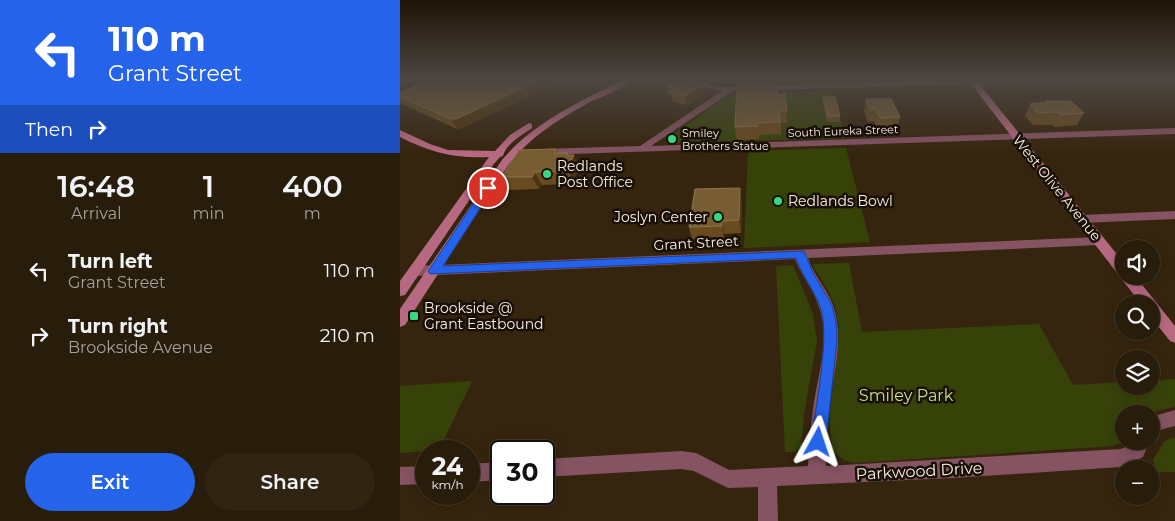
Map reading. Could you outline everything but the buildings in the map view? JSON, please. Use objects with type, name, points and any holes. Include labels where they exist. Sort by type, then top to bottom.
[{"type":"main road","points":[[400,291],[496,154],[513,137],[535,122],[569,104]]},
{"type":"main road","points":[[400,321],[511,153],[538,129],[583,104]]},
{"type":"main road","name":"West Olive Avenue","points":[[991,104],[1115,260]]},
{"type":"main road","points":[[400,133],[433,150],[445,153],[511,153]]},
{"type":"main road","points":[[1135,285],[1142,295]]},
{"type":"main road","points":[[1160,317],[1175,336]]},
{"type":"street","points":[[642,150],[647,144],[707,104]]},
{"type":"street","name":"South Eureka Street","points":[[511,153],[1175,131]]},
{"type":"street","points":[[1082,219],[1175,215]]},
{"type":"street","name":"Grant Street","points":[[414,271],[1100,241]]},
{"type":"street","points":[[800,254],[807,274],[826,305],[830,322],[831,340],[821,409],[816,476]]},
{"type":"street","points":[[1160,421],[1175,418]]},
{"type":"street","name":"Parkwood Drive","points":[[555,467],[681,460],[696,462],[728,479],[816,476],[1121,458],[1138,450]]},
{"type":"street","points":[[400,476],[415,475]]},
{"type":"street","points":[[767,477],[768,521]]},
{"type":"green space","points":[[715,104],[836,104],[846,138],[673,143],[667,139]]},
{"type":"green space","points":[[846,148],[870,242],[744,248],[748,151]]},
{"type":"green space","name":"Smiley Park","points":[[849,263],[862,332],[1039,324],[1073,385],[1115,383],[1115,395],[1160,395],[1160,380],[1175,379],[1175,407],[1160,410],[1160,405],[1115,405],[1115,445],[1113,446],[854,463],[846,460],[835,452],[831,441],[830,426],[838,350],[838,319],[831,297],[812,264]]},
{"type":"green space","points":[[793,265],[813,314],[817,341],[804,414],[802,444],[796,452],[785,452],[776,266]]},
{"type":"green space","points":[[472,381],[444,440],[415,440],[415,452],[400,453],[400,386]]},
{"type":"green space","points":[[1175,438],[1175,472],[1160,472],[1160,460],[1153,460],[1164,442]]},
{"type":"place","name":"Smiley Brothers Statue","points":[[672,139]]},
{"type":"place","name":"Redlands Post Office","points":[[547,174]]},
{"type":"place","name":"Redlands Bowl","points":[[778,201]]},
{"type":"place","name":"Joslyn Center","points":[[718,217]]},
{"type":"place","name":"Brookside @ Grant Eastbound","points":[[414,316]]},
{"type":"route","points":[[488,188],[434,271],[800,254],[807,274],[826,305],[830,322],[831,340],[818,442]]}]
